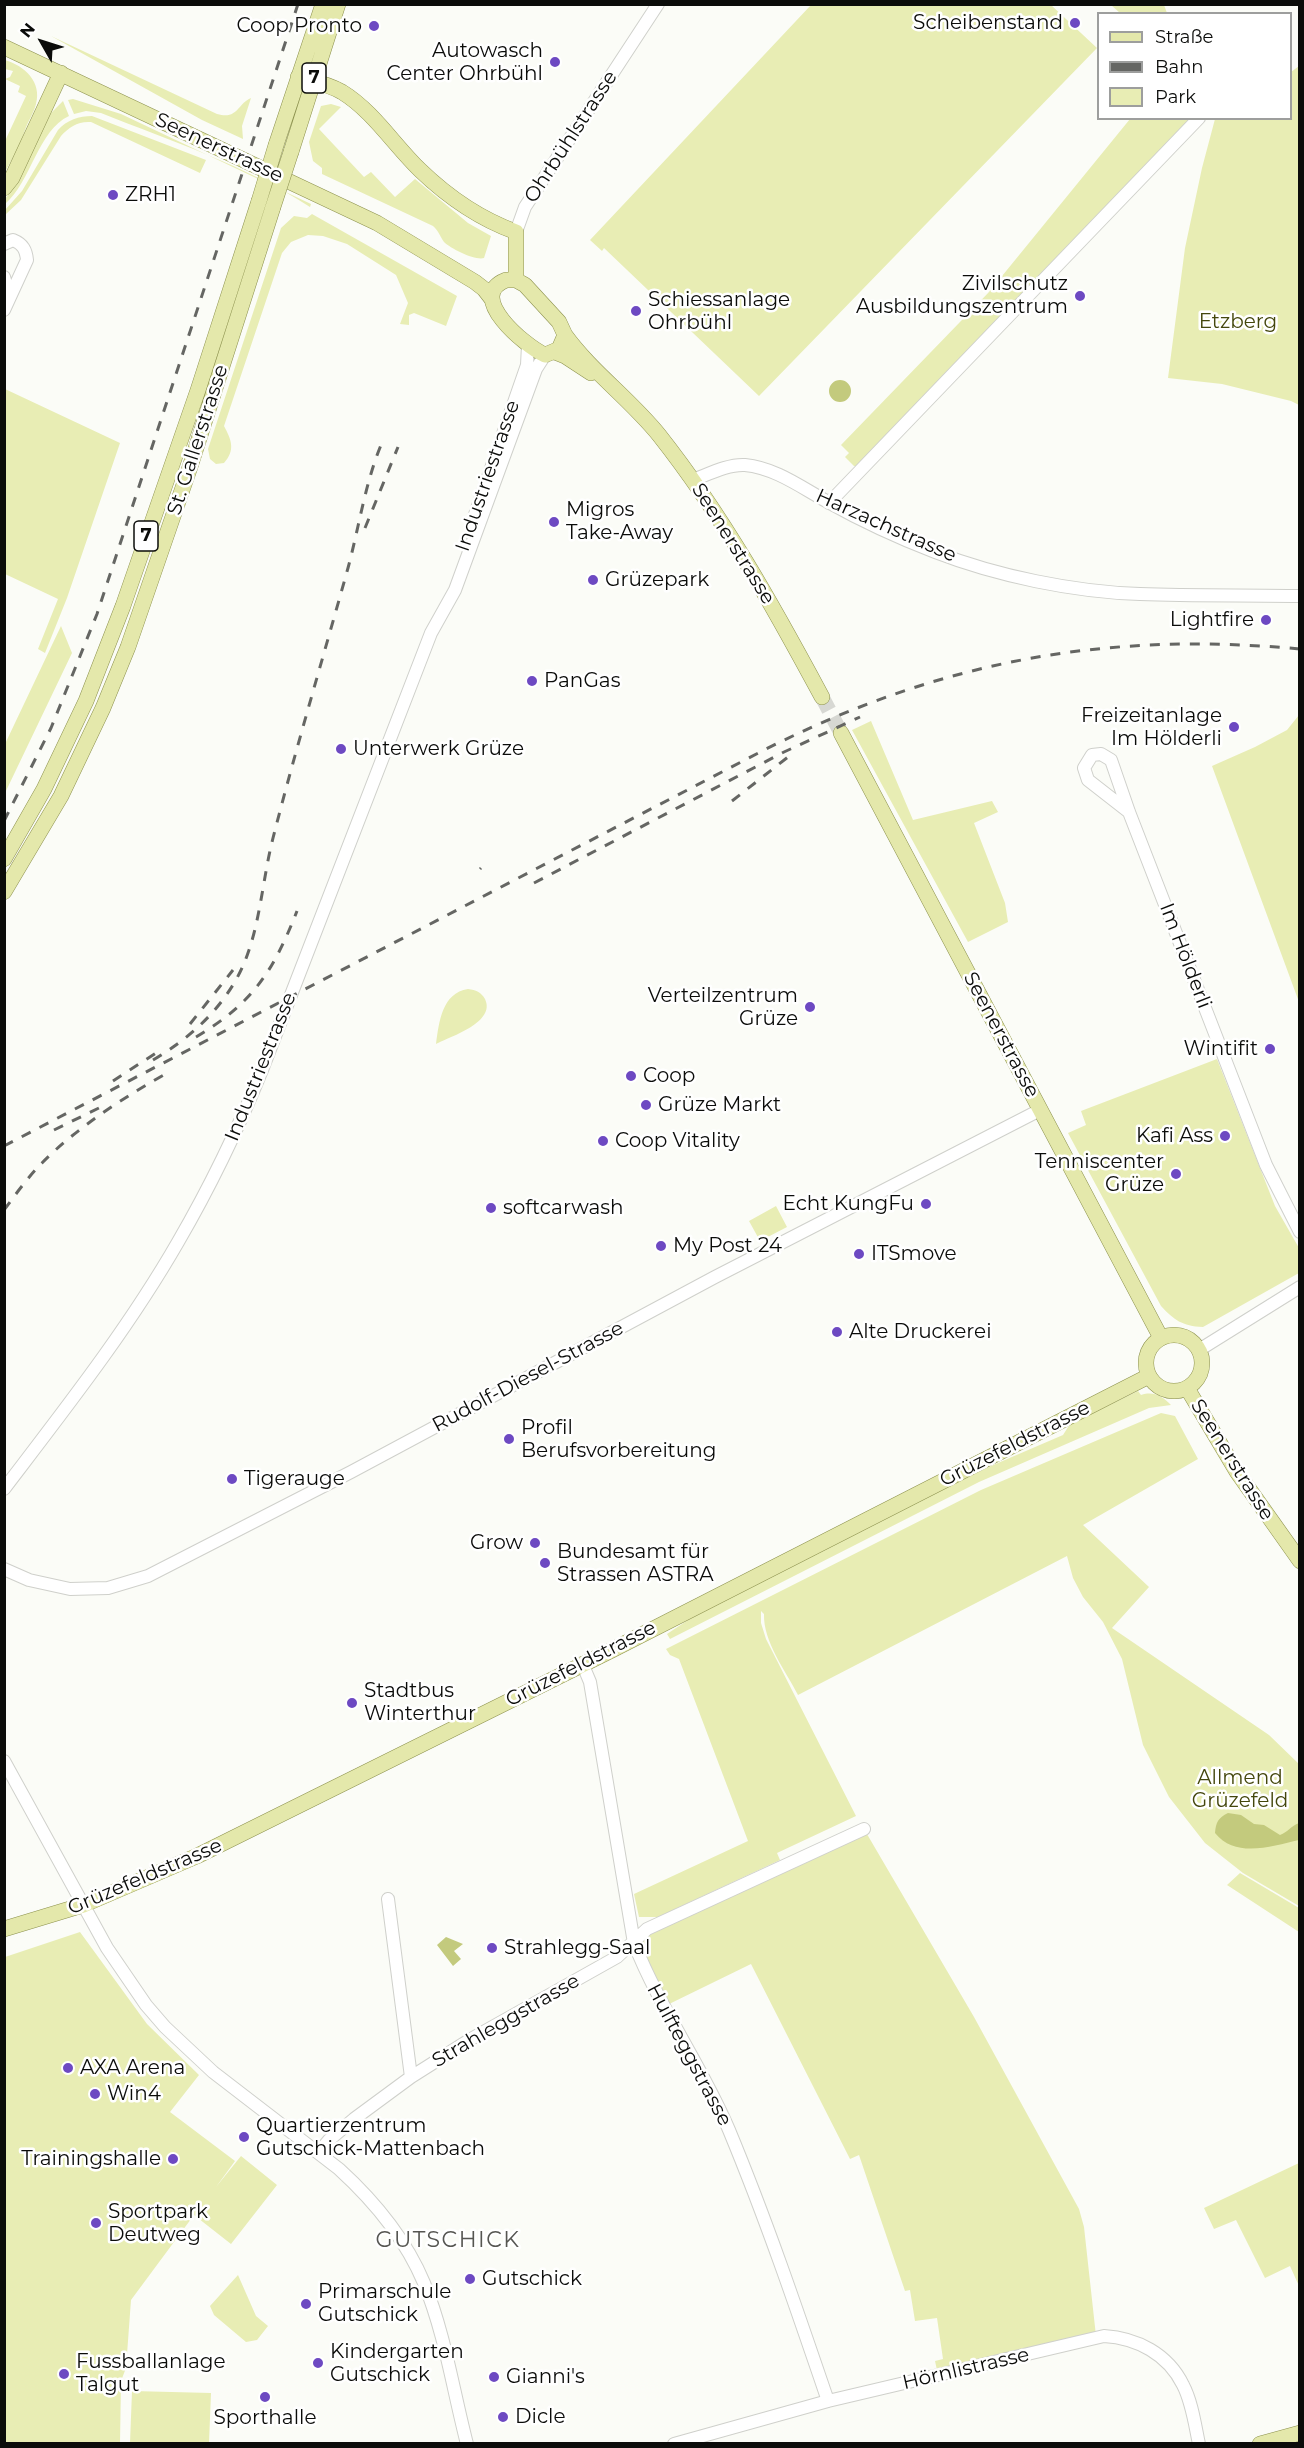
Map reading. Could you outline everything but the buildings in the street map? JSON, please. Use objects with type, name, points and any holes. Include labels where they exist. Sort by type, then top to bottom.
[{"type":"main road","name":"St. Gallerstrasse","points":[[4,892],[61,796],[103,708],[124,657],[185,481],[291,152],[323,4]]},
{"type":"main road","name":"St. Gallerstrasse","points":[[4,859],[45,789],[81,711],[123,606],[198,390],[276,145],[338,4]]},
{"type":"main road","name":"Seenerstrasse","points":[[4,46],[377,223],[484,289],[491,298],[496,312],[528,345],[550,354],[565,356],[630,401]]},
{"type":"main road","points":[[4,188],[12,178],[61,73]]},
{"type":"main road","points":[[306,79],[329,86],[357,103],[420,170],[444,191],[478,215],[516,232]]},
{"type":"main road","name":"Ohrbühlstrasse","points":[[509,280],[516,232]]},
{"type":"main road","name":"Seenerstrasse","points":[[431,255],[525,285],[560,322],[565,336],[630,401],[693,480],[770,602],[822,697]]},
{"type":"main road","points":[[491,298],[494,288],[509,280]]},
{"type":"main road","points":[[550,354],[562,345],[565,336]]},
{"type":"main road","name":"Seenerstrasse","points":[[841,733],[1161,1338]]},
{"type":"main road","points":[[1149,1376],[1146,1368],[1149,1350],[1161,1338],[1179,1335],[1187,1338],[1198,1350]]},
{"type":"main road","name":"Seenerstrasse","points":[[1149,1376],[1161,1388],[1169,1391],[1186,1388],[1199,1375],[1202,1366],[1198,1350]]},
{"type":"main road","name":"Grüzefeldstrasse","points":[[4,1929],[83,1905],[197,1856],[582,1664],[1149,1376]]},
{"type":"main road","name":"Seenerstrasse","points":[[1186,1388],[1237,1472],[1299,1562]]},
{"type":"main road","points":[[1260,2444],[1299,2433]]},
{"type":"street","name":"Ohrbühlstrasse","points":[[516,232],[525,207],[658,4]]},
{"type":"street","points":[[829,503],[1197,120]]},
{"type":"street","points":[[4,244],[13,240],[19,242],[23,246],[27,260],[4,310]]},
{"type":"street","points":[[4,277],[10,297]]},
{"type":"street","name":"Industriestrasse","points":[[4,1490],[149,1290],[218,1169],[262,1070],[405,700],[444,607],[450,581],[527,365],[528,345]]},
{"type":"street","name":"Industriestrasse","points":[[444,607],[455,590],[536,369],[550,354]]},
{"type":"street","name":"Harzachstrasse","points":[[693,480],[743,465],[780,475],[829,503],[936,553],[989,570],[1063,586],[1138,594],[1299,596]]},
{"type":"street","name":"Im Hölderli","points":[[1129,812],[1088,780],[1084,768],[1092,755],[1101,754],[1111,760],[1266,1165],[1299,1232]]},
{"type":"street","name":"Rudolf-Diesel-Strasse","points":[[4,1569],[29,1580],[70,1589],[108,1588],[148,1576],[351,1472],[715,1277],[1040,1110]]},
{"type":"street","points":[[1198,1350],[1299,1287]]},
{"type":"street","name":"Hulfteggstrasse","points":[[582,1664],[590,1682],[634,1943],[646,1974],[728,2129],[774,2247],[828,2401]]},
{"type":"street","points":[[4,1761],[107,1948],[146,2005],[165,2027],[213,2072],[319,2152],[353,2181],[379,2212],[408,2253],[423,2281],[436,2320],[467,2444]]},
{"type":"street","name":"Strahleggstrasse","points":[[319,2152],[347,2125],[411,2077],[471,2039],[617,1957],[647,1929],[864,1829]]},
{"type":"street","points":[[388,1899],[411,2077]]},
{"type":"street","name":"Hörnlistrasse","points":[[674,2444],[828,2401],[1096,2336],[1129,2338],[1164,2360],[1176,2373],[1188,2396],[1199,2444]]},
{"type":"green space","points":[[811,5],[1051,5],[1097,48],[759,396],[604,248],[602,251],[590,240]]},
{"type":"green space","points":[[1111,5],[1164,5],[1167,12],[1119,12]]},
{"type":"green space","points":[[51,36],[217,114],[229,115],[251,98],[242,126],[243,139],[202,120]]},
{"type":"green space","points":[[5,60],[19,66],[30,76],[37,96],[35,107],[21,141],[5,172],[5,141],[26,96],[18,92],[20,86],[5,79],[10,77],[13,71],[5,69]]},
{"type":"green space","name":"Etzberg","points":[[1299,66],[1299,405],[1222,384],[1168,378],[1185,248],[1215,120],[1292,120],[1292,71]]},
{"type":"green space","points":[[73,99],[121,114],[206,154],[101,113],[86,111],[74,114],[68,100]]},
{"type":"green space","points":[[63,101],[69,116],[58,123],[42,144],[22,183],[5,204],[5,199],[13,188],[51,113]]},
{"type":"green space","points":[[331,104],[341,107],[319,129],[364,177],[371,172],[395,197],[415,179],[468,223],[491,236],[484,258],[475,258],[458,251],[444,242],[433,226],[322,174],[322,168],[313,161],[309,142],[321,106]]},
{"type":"green space","points":[[92,116],[206,160],[200,173],[91,122],[82,122],[71,127],[61,136],[21,200],[5,215],[5,210],[22,191],[58,130],[73,119]]},
{"type":"green space","points":[[1129,120],[1198,120],[865,466],[854,466],[845,457],[849,453],[841,445],[989,292]]},
{"type":"green space","points":[[206,154],[261,179],[281,190]]},
{"type":"green space","points":[[288,193],[311,204],[310,207]]},
{"type":"green space","points":[[312,214],[457,296],[446,326],[414,313],[409,315],[409,325],[400,324],[408,303],[396,275],[347,244],[323,236],[308,235],[291,242],[282,253],[224,426],[230,440],[230,454],[224,463],[216,464],[210,459],[208,449],[281,228],[294,216],[307,218]]},
{"type":"green space","points":[[5,389],[120,443],[67,598],[45,653],[38,649],[58,599],[5,574]]},
{"type":"green space","points":[[61,626],[72,653],[5,793],[5,744]]},
{"type":"green space","points":[[1299,715],[1299,1002],[1212,766],[1287,730]]},
{"type":"green space","points":[[871,721],[913,820],[992,801],[998,812],[974,823],[1005,903],[1008,922],[968,942],[852,730]]},
{"type":"green space","points":[[468,989],[478,992],[485,999],[487,1007],[484,1015],[471,1027],[436,1044],[443,1010],[447,1002],[452,996]]},
{"type":"green space","name":"Tenniscenter Grüze","points":[[1217,1059],[1275,1206],[1299,1248],[1299,1273],[1203,1327],[1179,1321],[1161,1306],[1068,1133],[1086,1125],[1081,1111]]},
{"type":"green space","points":[[776,1206],[787,1227],[760,1241],[749,1221]]},
{"type":"green space","points":[[1138,1391],[1141,1395],[1158,1395],[1171,1405],[1149,1408],[979,1482],[670,1639],[667,1634],[700,1612],[977,1472],[1063,1435],[1070,1424]]},
{"type":"green space","name":"Allmend Grüzefeld","points":[[1161,1413],[1175,1416],[1198,1459],[1083,1525],[1149,1587],[1112,1628],[1269,1735],[1299,1764],[1299,1906],[1243,1873],[1205,1843],[1169,1797],[1143,1745],[1122,1659],[1103,1622],[1083,1597],[1073,1578],[1067,1556],[798,1695],[771,1646],[764,1614],[761,1611],[761,1623],[766,1639],[856,1816],[777,1853],[780,1860],[658,1917],[639,1917],[634,1894],[748,1841],[679,1659],[670,1655],[666,1649],[981,1490]]},
{"type":"green space","points":[[864,1829],[974,2017],[1079,2209],[1084,2227],[1096,2336],[938,2375],[935,2361],[943,2359],[937,2318],[915,2321],[910,2290],[905,2291],[859,2155],[850,2159],[751,1964],[663,2007],[634,1943],[647,1929]]},
{"type":"green space","points":[[1240,1873],[1299,1908],[1299,1932],[1227,1885]]},
{"type":"green space","name":"Win4","points":[[80,1932],[147,2024],[199,2075],[170,2112],[235,2161],[216,2187],[241,2156],[277,2185],[231,2244],[194,2215],[131,2300],[126,2368],[121,2381],[120,2443],[5,2443],[5,1957]]},
{"type":"green space","points":[[1299,2163],[1299,2286],[1290,2266],[1265,2278],[1236,2220],[1214,2229],[1204,2208]]},
{"type":"green space","points":[[238,2275],[256,2316],[268,2326],[257,2340],[246,2342],[214,2315],[210,2306]]},
{"type":"green space","points":[[132,2391],[211,2393],[209,2443],[130,2443]]},
{"type":"shaded area","points":[[840,380],[848,383],[851,391],[848,399],[840,402],[832,399],[829,391],[832,383]]},
{"type":"shaded area","points":[[1228,1813],[1241,1815],[1254,1824],[1264,1825],[1280,1835],[1299,1823],[1299,1840],[1255,1849],[1233,1846],[1215,1833],[1218,1821]]},
{"type":"shaded area","points":[[446,1937],[463,1944],[454,1951],[461,1959],[453,1966],[437,1945]]},
{"type":"tunnel","points":[[822,697],[841,733]]},
{"type":"railway","points":[[4,821],[51,728],[97,614],[298,4]]},
{"type":"railway","points":[[153,1060],[201,1025],[229,991],[245,962],[255,928],[282,804],[381,445]]},
{"type":"railway","points":[[365,528],[398,447]]},
{"type":"railway","points":[[4,1146],[766,749],[831,719],[896,694],[960,674],[1026,659],[1091,650],[1159,645],[1228,645],[1300,649]]},
{"type":"railway","points":[[534,883],[784,752],[860,717]]},
{"type":"railway","points":[[732,801],[788,757]]},
{"type":"railway","points":[[196,1037],[232,1012],[259,984],[279,952],[297,911]]},
{"type":"railway","points":[[190,1024],[233,970]]},
{"type":"railway","points":[[113,1081],[159,1051]]},
{"type":"railway","points":[[4,1210],[37,1168],[55,1150],[119,1102],[169,1072]]},
{"type":"railway","points":[[54,1130],[105,1105]]},
{"type":"place","name":"Scheibenstand","points":[[1075,23]]},
{"type":"place","name":"Coop Pronto","points":[[374,26]]},
{"type":"place","name":"Autowasch Center Ohrbühl","points":[[555,62]]},
{"type":"place","name":"ZRH1","points":[[113,195]]},
{"type":"place","name":"Zivilschutz Ausbildungszentrum","points":[[1080,296]]},
{"type":"place","name":"Schiessanlage Ohrbühl","points":[[636,311]]},
{"type":"place","name":"Migros Take-Away","points":[[554,522]]},
{"type":"place","name":"Grüzepark","points":[[593,580]]},
{"type":"place","name":"Lightfire","points":[[1266,620]]},
{"type":"place","name":"PanGas","points":[[532,681]]},
{"type":"place","name":"Freizeitanlage Im Hölderli","points":[[1234,727]]},
{"type":"place","name":"Unterwerk Grüze","points":[[341,749]]},
{"type":"place","name":"Verteilzentrum Grüze","points":[[810,1007]]},
{"type":"place","name":"Wintifit","points":[[1270,1049]]},
{"type":"place","name":"Coop","points":[[631,1076]]},
{"type":"place","name":"Grüze Markt","points":[[646,1105]]},
{"type":"place","name":"Kafi Ass","points":[[1225,1136]]},
{"type":"place","name":"Coop Vitality","points":[[603,1141]]},
{"type":"place","name":"Tenniscenter Grüze","points":[[1176,1174]]},
{"type":"place","name":"Echt KungFu","points":[[926,1204]]},
{"type":"place","name":"softcarwash","points":[[491,1208]]},
{"type":"place","name":"My Post 24","points":[[661,1246]]},
{"type":"place","name":"ITSmove","points":[[859,1254]]},
{"type":"place","name":"Alte Druckerei","points":[[837,1332]]},
{"type":"place","name":"Profil Berufsvorbereitung","points":[[509,1439]]},
{"type":"place","name":"Tigerauge","points":[[232,1479]]},
{"type":"place","name":"Grow","points":[[535,1543]]},
{"type":"place","name":"Bundesamt für Strassen ASTRA","points":[[545,1563]]},
{"type":"place","name":"Stadtbus Winterthur","points":[[352,1703]]},
{"type":"place","name":"Strahlegg-Saal","points":[[492,1948]]},
{"type":"place","name":"AXA Arena","points":[[68,2068]]},
{"type":"place","name":"Win4","points":[[95,2094]]},
{"type":"place","name":"Quartierzentrum Gutschick-Mattenbach","points":[[244,2137]]},
{"type":"place","name":"Trainingshalle","points":[[173,2159]]},
{"type":"place","name":"Sportpark Deutweg","points":[[96,2223]]},
{"type":"place","name":"Gutschick","points":[[470,2279]]},
{"type":"place","name":"Primarschule Gutschick","points":[[306,2304]]},
{"type":"place","name":"Kindergarten Gutschick","points":[[318,2363]]},
{"type":"place","name":"Fussballanlage Talgut","points":[[64,2374]]},
{"type":"place","name":"Gianni's","points":[[494,2377]]},
{"type":"place","name":"Sporthalle","points":[[265,2397]]},
{"type":"place","name":"Dicle","points":[[503,2417]]},
{"type":"district","name":"GUTSCHICK","points":[[448,2241]]}]
